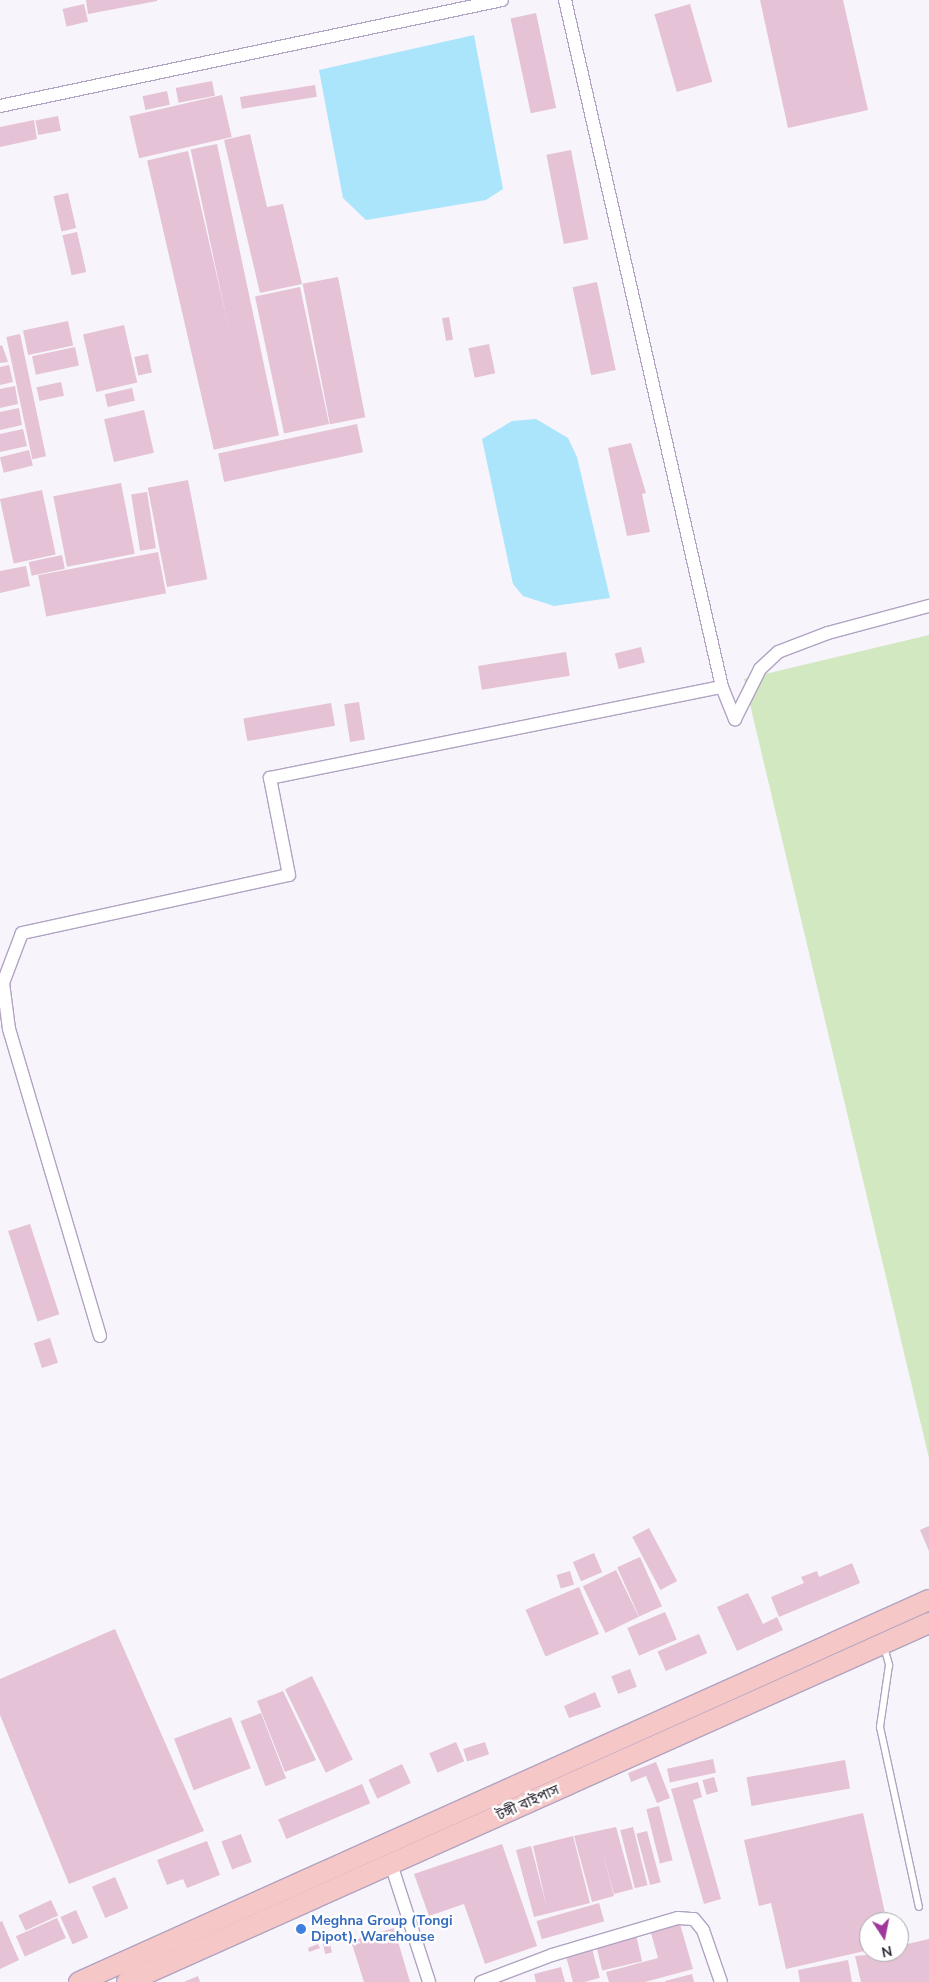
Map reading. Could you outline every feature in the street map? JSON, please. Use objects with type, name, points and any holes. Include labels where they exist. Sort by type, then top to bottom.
[{"type":"main road","points":[[79,1982],[929,1600]]},
{"type":"main road","name":"টঙ্গী বাইপাস","points":[[127,1982],[929,1623]]},
{"type":"street","points":[[0,106],[502,0]]},
{"type":"street","points":[[565,0],[722,686],[735,719],[760,669],[778,652],[828,633],[929,606]]},
{"type":"street","points":[[100,1336],[9,1029],[3,983],[22,933],[289,875],[270,778],[722,686]]},
{"type":"street","points":[[391,1864],[429,1982]]},
{"type":"street","points":[[481,1982],[552,1955],[678,1918],[694,1919],[703,1930],[721,1982]]},
{"type":"lane","points":[[883,1644],[889,1665],[880,1727],[919,1907]]},
{"type":"green space","points":[[929,635],[929,1458],[744,679]]},
{"type":"water","points":[[474,35],[503,189],[486,200],[366,220],[343,198],[319,70]]},
{"type":"water","points":[[536,419],[568,438],[577,457],[610,598],[554,606],[523,596],[513,584],[482,439],[512,421]]},
{"type":"building","points":[[86,0],[157,0],[157,1],[88,14]]},
{"type":"building","points":[[760,0],[843,0],[868,110],[788,128]]},
{"type":"building","points":[[84,4],[88,22],[67,26],[63,9]]},
{"type":"building","points":[[690,4],[712,82],[677,92],[654,14]]},
{"type":"building","points":[[536,13],[556,108],[531,113],[511,18]]},
{"type":"building","points":[[212,81],[215,96],[179,103],[176,88]]},
{"type":"building","points":[[315,85],[317,97],[242,109],[240,97]]},
{"type":"building","points":[[167,91],[170,105],[145,110],[143,96]]},
{"type":"building","points":[[222,95],[232,137],[139,158],[129,116]]},
{"type":"building","points":[[58,116],[61,131],[38,135],[35,120]]},
{"type":"building","points":[[34,120],[37,139],[0,147],[0,127]]},
{"type":"building","points":[[250,134],[267,207],[283,204],[302,284],[260,293],[224,140]]},
{"type":"building","points":[[217,144],[279,435],[253,441],[191,150]]},
{"type":"building","points":[[571,150],[588,239],[564,244],[546,155]]},
{"type":"building","points":[[188,151],[255,440],[214,450],[147,160]]},
{"type":"building","points":[[68,193],[76,228],[61,231],[53,196]]},
{"type":"building","points":[[77,232],[86,272],[72,275],[62,235]]},
{"type":"building","points":[[338,277],[365,417],[330,424],[303,284]]},
{"type":"building","points":[[597,282],[616,370],[591,375],[573,287]]},
{"type":"building","points":[[300,287],[329,424],[284,434],[255,297]]},
{"type":"building","points":[[449,317],[453,340],[446,341],[442,318]]},
{"type":"building","points":[[68,321],[73,345],[28,355],[23,331]]},
{"type":"building","points":[[124,325],[137,382],[96,392],[83,334]]},
{"type":"building","points":[[20,334],[46,456],[32,459],[6,337]]},
{"type":"building","points":[[489,344],[495,373],[475,378],[468,348]]},
{"type":"building","points":[[2,345],[8,362],[0,363],[0,346]]},
{"type":"building","points":[[75,347],[79,366],[36,375],[32,356]]},
{"type":"building","points":[[148,354],[152,373],[138,375],[134,357]]},
{"type":"building","points":[[9,365],[13,382],[0,385],[0,367]]},
{"type":"building","points":[[61,382],[64,396],[39,401],[37,387]]},
{"type":"building","points":[[15,386],[18,404],[0,408],[0,389]]},
{"type":"building","points":[[132,388],[135,401],[108,407],[105,394]]},
{"type":"building","points":[[19,408],[22,425],[0,430],[0,412]]},
{"type":"building","points":[[144,410],[154,453],[114,462],[104,419]]},
{"type":"building","points":[[357,424],[363,452],[224,482],[218,454]]},
{"type":"building","points":[[23,429],[27,446],[0,452],[0,434]]},
{"type":"building","points":[[631,443],[646,493],[642,494],[650,532],[627,536],[608,448]]},
{"type":"building","points":[[29,450],[33,466],[4,473],[0,457]]},
{"type":"building","points":[[188,480],[207,579],[167,587],[148,488]]},
{"type":"building","points":[[121,483],[135,554],[67,567],[53,496]]},
{"type":"building","points":[[42,490],[56,555],[14,563],[0,499]]},
{"type":"building","points":[[147,492],[156,548],[140,551],[131,495]]},
{"type":"building","points":[[158,552],[166,593],[46,617],[38,575]]},
{"type":"building","points":[[62,555],[65,569],[32,576],[29,562]]},
{"type":"building","points":[[26,566],[30,586],[0,593],[0,571]]},
{"type":"building","points":[[641,647],[645,663],[619,669],[615,654]]},
{"type":"building","points":[[566,652],[570,676],[482,690],[478,666]]},
{"type":"building","points":[[359,702],[365,740],[350,742],[344,704]]},
{"type":"building","points":[[331,703],[335,726],[247,741],[243,718]]},
{"type":"building","points":[[30,1224],[59,1314],[37,1321],[8,1231]]},
{"type":"building","points":[[50,1338],[58,1363],[42,1368],[34,1343]]},
{"type":"building","points":[[929,1526],[929,1551],[920,1530]]},
{"type":"building","points":[[649,1528],[677,1581],[660,1590],[632,1537]]},
{"type":"building","points":[[594,1553],[602,1572],[581,1581],[573,1562]]},
{"type":"building","points":[[640,1557],[662,1606],[639,1616],[617,1567]]},
{"type":"building","points":[[852,1563],[860,1583],[779,1617],[771,1597],[804,1583],[801,1577],[817,1571],[819,1577]]},
{"type":"building","points":[[616,1570],[639,1617],[606,1633],[583,1586]]},
{"type":"building","points":[[570,1571],[574,1584],[561,1588],[557,1575]]},
{"type":"building","points":[[579,1587],[599,1634],[546,1657],[526,1610]]},
{"type":"building","points":[[748,1593],[763,1624],[777,1617],[783,1630],[737,1651],[717,1607]]},
{"type":"building","points":[[665,1612],[677,1640],[639,1656],[627,1628]]},
{"type":"building","points":[[115,1629],[204,1831],[69,1884],[0,1715],[0,1679]]},
{"type":"building","points":[[699,1634],[707,1653],[666,1671],[658,1652]]},
{"type":"building","points":[[630,1669],[637,1687],[618,1694],[611,1676]]},
{"type":"building","points":[[312,1676],[353,1760],[326,1773],[285,1689]]},
{"type":"building","points":[[283,1691],[316,1760],[285,1772],[257,1701]]},
{"type":"building","points":[[595,1692],[601,1707],[569,1718],[564,1706]]},
{"type":"building","points":[[261,1713],[286,1778],[266,1786],[240,1721]]},
{"type":"building","points":[[231,1717],[251,1768],[194,1790],[174,1739]]},
{"type":"building","points":[[456,1742],[464,1761],[438,1773],[429,1753]]},
{"type":"building","points":[[485,1742],[489,1754],[467,1761],[463,1749]]},
{"type":"building","points":[[713,1759],[716,1773],[670,1782],[667,1769]]},
{"type":"building","points":[[845,1760],[850,1789],[752,1806],[747,1777]]},
{"type":"building","points":[[656,1762],[670,1798],[657,1803],[646,1776],[631,1782],[628,1773]]},
{"type":"building","points":[[402,1764],[411,1783],[377,1799],[368,1780]]},
{"type":"building","points":[[714,1777],[718,1791],[707,1795],[702,1780]]},
{"type":"building","points":[[698,1782],[702,1797],[693,1800],[721,1899],[704,1904],[671,1789]]},
{"type":"building","points":[[362,1784],[370,1803],[286,1839],[278,1820]]},
{"type":"building","points":[[659,1806],[673,1860],[660,1863],[646,1809]]},
{"type":"building","points":[[863,1813],[885,1912],[859,1912],[859,1952],[786,1969],[771,1903],[759,1906],[744,1840]]},
{"type":"building","points":[[616,1827],[633,1889],[614,1894],[601,1847],[614,1896],[592,1902],[574,1836]]},
{"type":"building","points":[[633,1827],[648,1885],[635,1888],[620,1830]]},
{"type":"building","points":[[647,1831],[661,1882],[650,1885],[636,1834]]},
{"type":"building","points":[[241,1834],[252,1862],[232,1870],[221,1842]]},
{"type":"building","points":[[573,1836],[590,1903],[534,1917],[516,1850],[531,1846],[547,1908],[533,1846]]},
{"type":"building","points":[[207,1841],[220,1875],[187,1888],[183,1879],[167,1885],[157,1860]]},
{"type":"building","points":[[502,1844],[537,1946],[485,1964],[464,1904],[429,1916],[414,1874]]},
{"type":"building","points":[[115,1877],[128,1908],[105,1918],[92,1887]]},
{"type":"building","points":[[51,1900],[58,1915],[26,1931],[18,1915]]},
{"type":"building","points":[[599,1903],[604,1921],[542,1939],[537,1921]]},
{"type":"building","points":[[76,1910],[88,1937],[73,1944],[60,1917]]},
{"type":"building","points":[[57,1918],[66,1938],[25,1956],[16,1936]]},
{"type":"building","points":[[2,1921],[19,1960],[0,1969],[0,1922]]},
{"type":"building","points":[[680,1924],[693,1969],[645,1982],[609,1982],[606,1972],[658,1958],[651,1933]]},
{"type":"building","points":[[394,1928],[410,1982],[364,1982],[351,1941]]},
{"type":"building","points":[[328,1935],[332,1953],[325,1954],[321,1937]]},
{"type":"building","points":[[636,1935],[642,1961],[602,1971],[596,1944]]},
{"type":"building","points":[[929,1939],[929,1982],[861,1982],[855,1956],[859,1956],[859,1962],[909,1962],[909,1944]]},
{"type":"building","points":[[318,1944],[320,1948],[309,1952],[308,1948]]},
{"type":"building","points":[[591,1945],[600,1978],[584,1982],[573,1982],[565,1952]]},
{"type":"building","points":[[848,1960],[852,1982],[800,1982],[798,1970]]},
{"type":"building","points":[[561,1967],[565,1982],[536,1982],[534,1974]]},
{"type":"building","points":[[692,1974],[694,1982],[665,1982],[665,1981]]},
{"type":"building","points":[[198,1976],[200,1982],[184,1982]]},
{"type":"place","name":"Meghna Group (Tongi Dipot), Warehouse","points":[[301,1929]]}]
